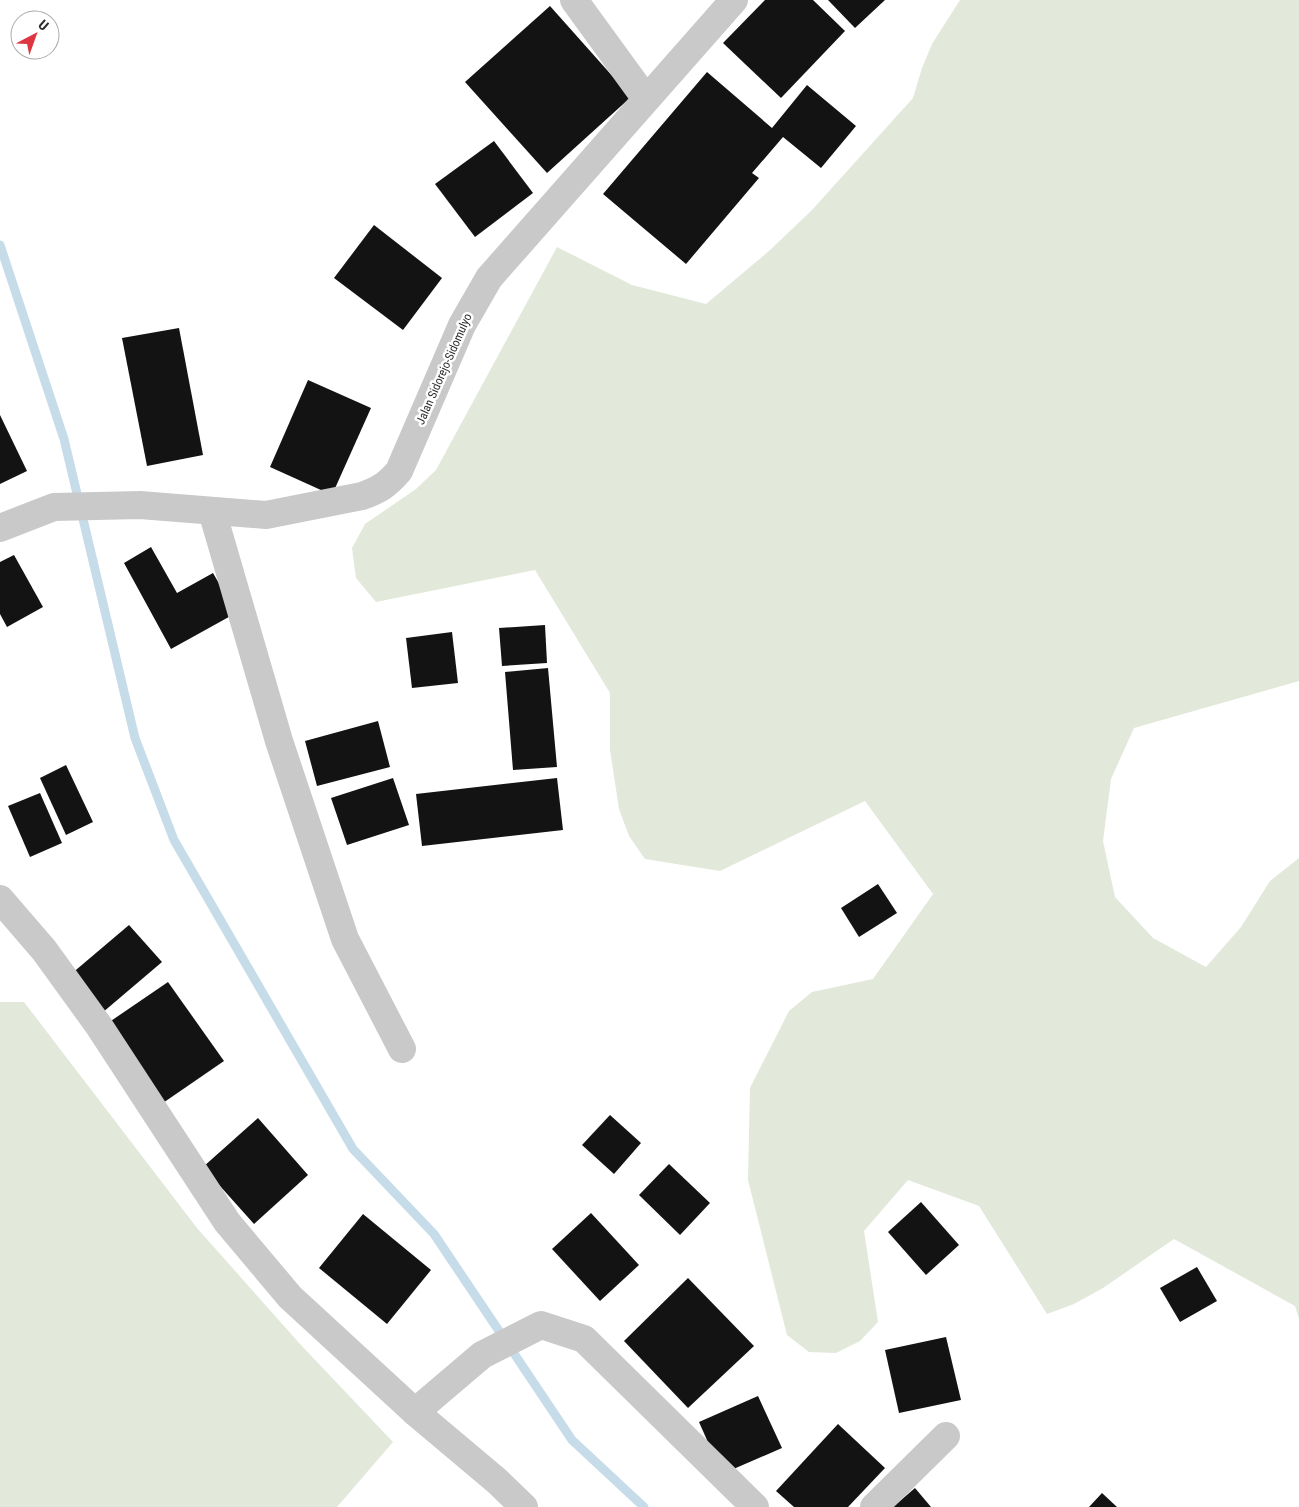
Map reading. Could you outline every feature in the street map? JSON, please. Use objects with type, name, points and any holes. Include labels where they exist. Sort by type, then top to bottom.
[{"type":"street","points":[[574,0],[646,99]]},
{"type":"street","name":"Jalan Sidorejo-Sidomulyo","points":[[0,528],[54,507],[140,505],[266,515],[362,496],[388,484],[399,472],[462,325],[489,278],[734,0]]},
{"type":"street","points":[[212,511],[279,742],[345,939],[402,1049]]},
{"type":"street","points":[[0,899],[44,950],[99,1026],[227,1222],[290,1297],[415,1412],[497,1481],[524,1507]]},
{"type":"street","points":[[415,1412],[482,1355],[541,1325],[584,1339],[755,1507]]},
{"type":"street","points":[[874,1507],[946,1436]]},
{"type":"green space","points":[[960,0],[1299,0],[1299,681],[1134,728],[1111,779],[1103,841],[1115,897],[1153,938],[1206,967],[1241,927],[1270,881],[1299,858],[1299,1319],[1295,1306],[1174,1239],[1103,1288],[1074,1304],[1047,1314],[979,1206],[908,1180],[864,1231],[878,1322],[860,1341],[836,1353],[809,1352],[787,1335],[748,1180],[750,1088],[789,1011],[812,992],[873,979],[933,894],[865,801],[720,871],[645,859],[629,836],[619,809],[610,750],[610,693],[535,570],[376,602],[356,578],[352,548],[365,524],[416,489],[436,470],[557,247],[632,285],[706,304],[769,251],[812,210],[913,98],[932,44]]},
{"type":"green space","points":[[0,1002],[24,1002],[197,1228],[300,1344],[393,1442],[337,1507],[0,1507]]},
{"type":"building","points":[[765,0],[813,0],[845,31],[781,98],[723,43]]},
{"type":"building","points":[[828,0],[885,0],[855,28]]},
{"type":"building","points":[[550,6],[631,97],[547,173],[465,82]]},
{"type":"building","points":[[707,72],[772,128],[807,85],[856,126],[821,168],[783,137],[752,173],[759,178],[686,264],[603,194]]},
{"type":"building","points":[[494,141],[533,193],[475,237],[435,184]]},
{"type":"building","points":[[374,225],[442,278],[403,330],[334,278]]},
{"type":"building","points":[[179,328],[203,455],[147,466],[122,338]]},
{"type":"building","points":[[308,380],[371,408],[332,495],[270,467]]},
{"type":"building","points":[[0,415],[27,471],[0,484]]},
{"type":"building","points":[[151,547],[177,593],[213,573],[236,613],[171,649],[124,563]]},
{"type":"building","points":[[14,555],[43,607],[7,627],[0,614],[0,562]]},
{"type":"building","points":[[545,625],[547,663],[502,666],[499,628]]},
{"type":"building","points":[[452,632],[458,683],[412,688],[406,638]]},
{"type":"building","points":[[548,668],[557,767],[513,770],[505,672]]},
{"type":"building","points":[[378,721],[390,767],[317,786],[305,741]]},
{"type":"building","points":[[66,765],[93,822],[66,835],[40,778]]},
{"type":"building","points":[[393,778],[409,825],[347,845],[331,798]]},
{"type":"building","points":[[557,778],[563,830],[422,846],[416,794]]},
{"type":"building","points":[[40,793],[62,843],[30,857],[8,806]]},
{"type":"building","points":[[878,884],[897,913],[859,937],[841,908]]},
{"type":"building","points":[[129,925],[162,962],[102,1013],[70,975]]},
{"type":"building","points":[[168,982],[224,1061],[160,1105],[105,1025]]},
{"type":"building","points":[[610,1115],[641,1143],[614,1174],[582,1145]]},
{"type":"building","points":[[258,1118],[308,1175],[254,1224],[203,1167]]},
{"type":"building","points":[[669,1164],[710,1203],[680,1235],[639,1195]]},
{"type":"building","points":[[921,1202],[959,1245],[926,1275],[888,1232]]},
{"type":"building","points":[[591,1213],[639,1265],[600,1301],[552,1249]]},
{"type":"building","points":[[363,1214],[431,1270],[387,1324],[319,1268]]},
{"type":"building","points":[[1197,1267],[1217,1301],[1180,1322],[1160,1288]]},
{"type":"building","points":[[688,1278],[754,1346],[688,1408],[624,1341]]},
{"type":"building","points":[[946,1337],[961,1400],[899,1413],[885,1350]]},
{"type":"building","points":[[758,1396],[782,1448],[722,1474],[699,1422]]},
{"type":"building","points":[[838,1424],[885,1468],[848,1507],[794,1507],[776,1491]]},
{"type":"building","points":[[915,1488],[931,1507],[893,1507]]},
{"type":"building","points":[[1102,1493],[1117,1507],[1089,1507]]},
{"type":"waterway","points":[[0,245],[64,439],[135,738],[174,840],[353,1149],[434,1234],[572,1440],[644,1507]]}]
